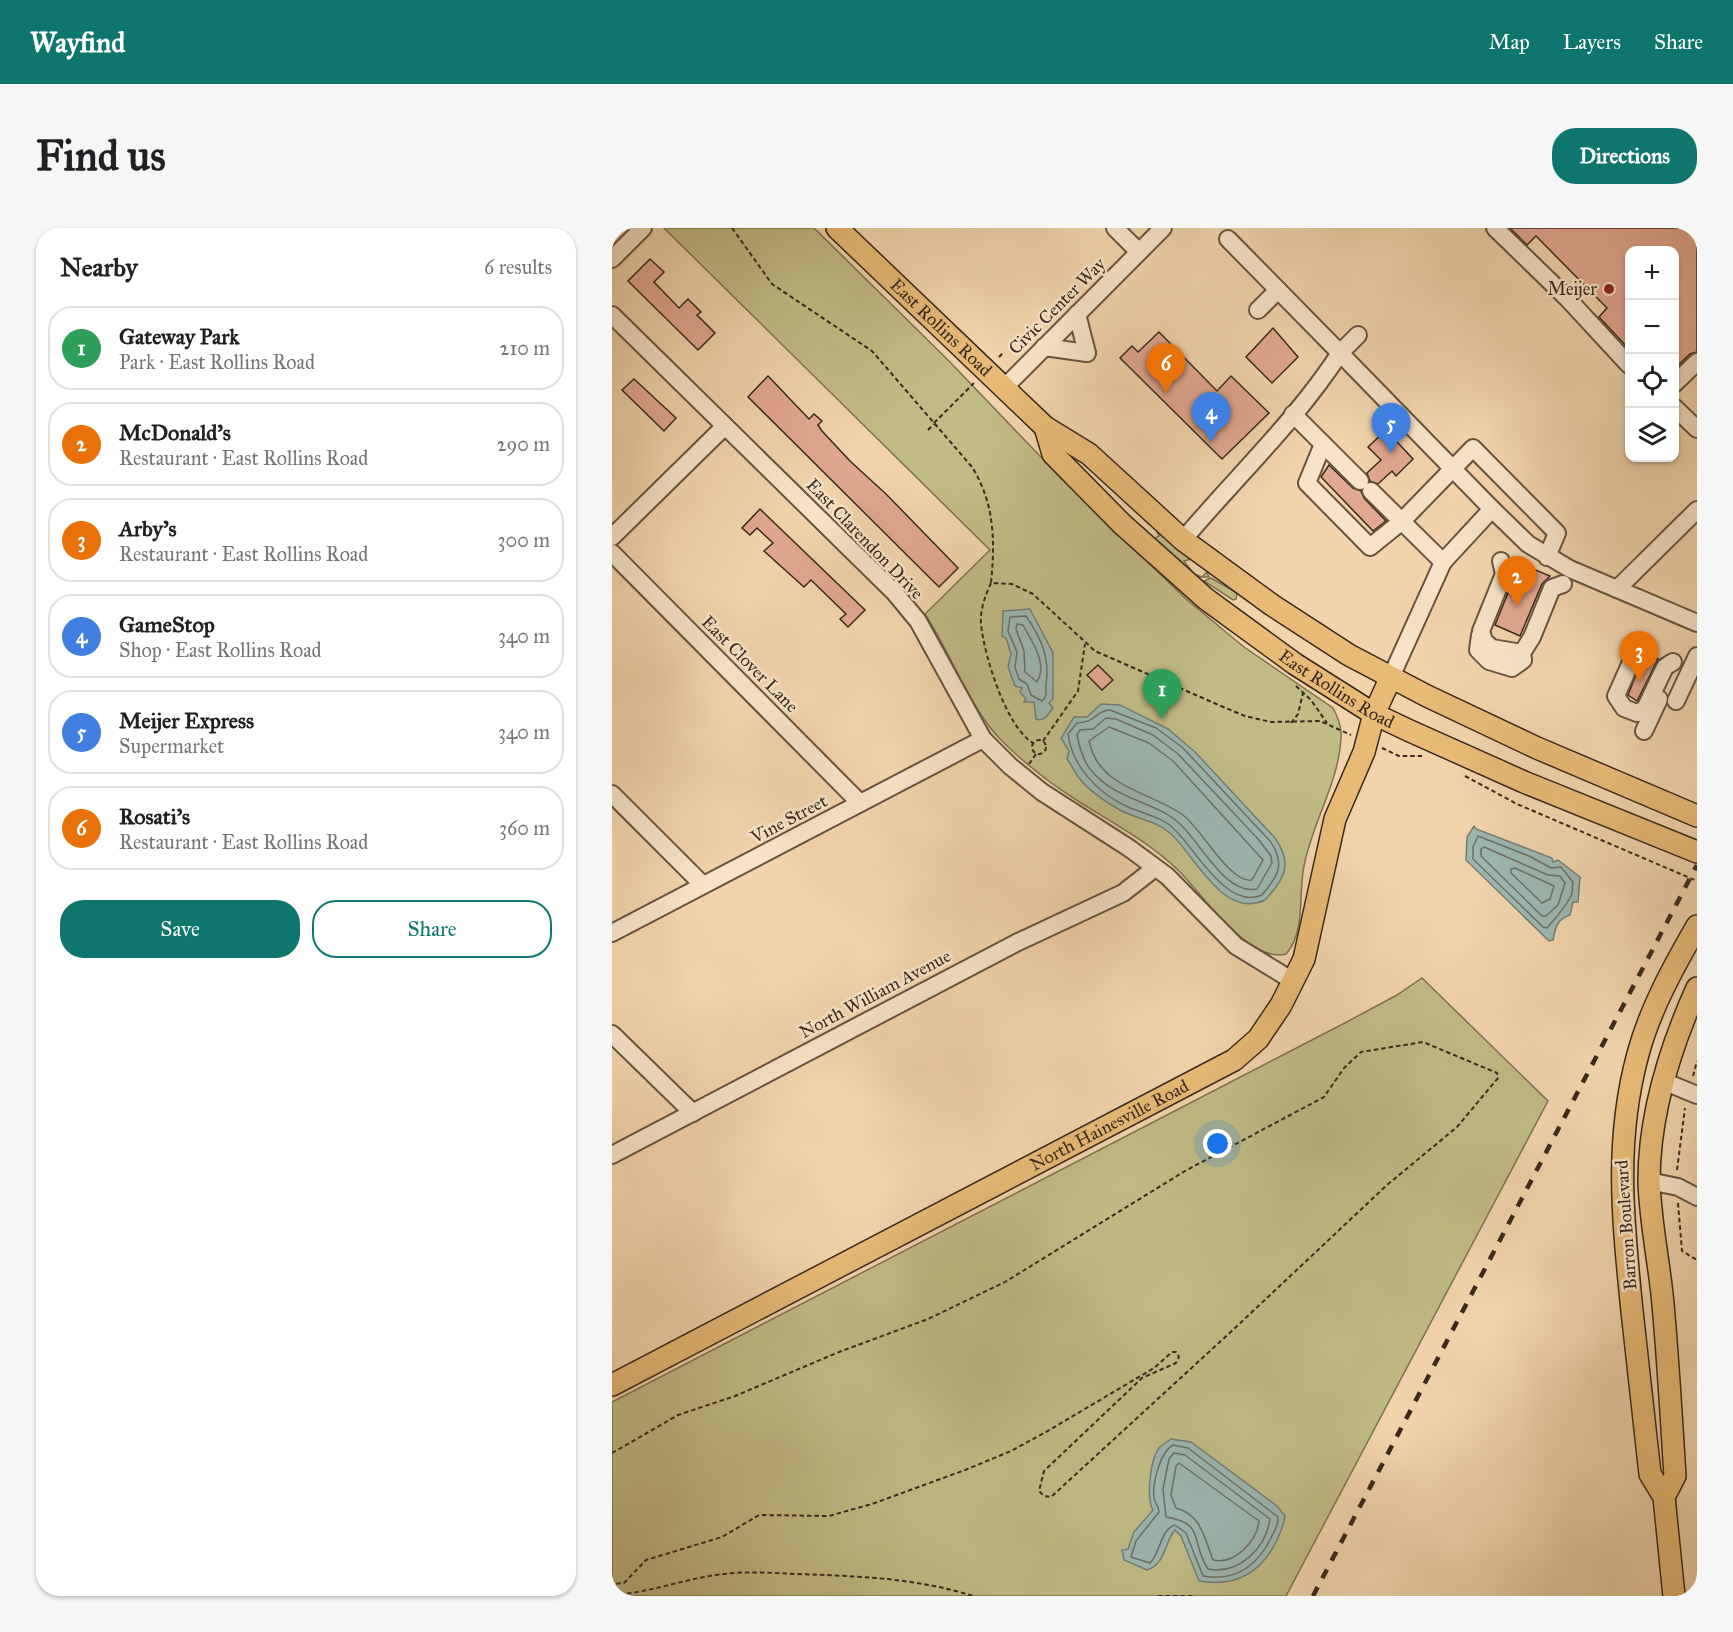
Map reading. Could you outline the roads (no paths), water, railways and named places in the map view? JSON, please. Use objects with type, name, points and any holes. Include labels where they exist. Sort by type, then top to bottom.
[{"type":"main road","name":"East Rollins Road","points":[[837,228],[1045,427],[1089,454],[1184,540],[1272,605],[1349,655],[1391,677],[1537,748],[1697,816]]},
{"type":"main road","name":"East Rollins Road","points":[[1045,427],[1053,454],[1122,524],[1182,578],[1244,629],[1374,714],[1524,782],[1697,852]]},
{"type":"main road","name":"North Hainesville Road","points":[[612,1384],[1234,1060],[1258,1039],[1281,1005],[1304,959],[1335,819],[1364,752],[1374,714],[1391,677]]},
{"type":"main road","name":"Barron Boulevard","points":[[1674,1596],[1664,1497],[1650,1474],[1624,1227],[1621,1157],[1626,1105],[1639,1052],[1670,974],[1697,926]]},
{"type":"main road","name":"Barron Boulevard","points":[[1664,1497],[1675,1476],[1665,1330],[1649,1181],[1653,1136],[1664,1081],[1674,1045],[1697,988]]},
{"type":"street","points":[[612,259],[643,228]]},
{"type":"street","points":[[1115,228],[1139,252]]},
{"type":"street","name":"Civic Center Way","points":[[1005,387],[1163,228]]},
{"type":"street","points":[[1495,228],[1572,303],[1625,360]]},
{"type":"street","points":[[1228,239],[1528,544],[1547,556],[1617,589],[1697,622]]},
{"type":"street","points":[[1258,310],[1278,290]]},
{"type":"street","points":[[1044,347],[1087,353],[1077,314]]},
{"type":"street","name":"East Clarendon Drive","points":[[612,315],[894,592],[918,621],[983,739],[1010,766],[1042,792],[1155,868],[1236,946],[1293,981]]},
{"type":"street","points":[[1184,540],[1209,509],[1250,469],[1340,353],[1358,335]]},
{"type":"street","points":[[1679,379],[1697,362]]},
{"type":"street","points":[[1675,408],[1697,429]]},
{"type":"street","points":[[1293,414],[1443,561]]},
{"type":"street","points":[[612,537],[725,426]]},
{"type":"street","points":[[1323,444],[1307,483],[1370,548],[1401,522],[1473,448],[1557,533],[1547,556]]},
{"type":"street","points":[[1391,677],[1443,561],[1492,509]]},
{"type":"street","points":[[1617,589],[1697,510]]},
{"type":"street","name":"East Clover Lane","points":[[612,553],[861,803]]},
{"type":"street","points":[[1501,561],[1504,574],[1476,645],[1482,657],[1488,662],[1512,668],[1523,660],[1522,653],[1532,637],[1552,588],[1563,584]]},
{"type":"street","points":[[1635,642],[1632,660],[1616,696],[1619,704],[1630,712],[1645,709],[1665,667],[1673,662],[1644,731]]},
{"type":"street","points":[[1676,701],[1697,656]]},
{"type":"street","name":"Vine Street","points":[[612,933],[983,739]]},
{"type":"street","points":[[612,794],[703,885]]},
{"type":"street","name":"North William Avenue","points":[[612,1155],[1016,942],[1123,893],[1155,868]]},
{"type":"street","points":[[612,1034],[693,1113]]},
{"type":"street","points":[[1664,1081],[1692,1100]]},
{"type":"street","points":[[1649,1181],[1678,1186],[1697,1197]]},
{"type":"water","points":[[1030,609],[1053,653],[1053,699],[1049,703],[1053,708],[1042,719],[1036,719],[1034,702],[1024,702],[1026,699],[1020,692],[1022,688],[1015,686],[1008,667],[1011,654],[1006,638],[1002,636],[1003,611]]},
{"type":"water","points":[[1101,704],[1120,705],[1168,729],[1195,752],[1275,838],[1284,855],[1284,870],[1278,885],[1265,900],[1250,904],[1236,901],[1223,893],[1170,833],[1158,825],[1115,807],[1081,780],[1067,759],[1069,751],[1061,738],[1074,717],[1087,717]]},
{"type":"water","points":[[1474,826],[1476,829],[1552,858],[1553,862],[1558,860],[1580,877],[1578,902],[1573,902],[1570,915],[1557,924],[1553,940],[1549,941],[1466,860],[1467,837]]},
{"type":"water","points":[[1171,1439],[1191,1442],[1277,1506],[1285,1516],[1270,1553],[1245,1576],[1224,1582],[1199,1581],[1181,1536],[1175,1530],[1161,1558],[1153,1567],[1147,1570],[1124,1560],[1122,1550],[1128,1549],[1134,1532],[1153,1510],[1149,1488],[1153,1461],[1159,1448]]},
{"type":"railway","points":[[1313,1596],[1697,865]]},
{"type":"place","name":"Meijer","points":[[1609,289]]},
{"type":"place","name":"Rosati's","points":[[1166,393]]},
{"type":"place","name":"GameStop","points":[[1211,442]]},
{"type":"place","name":"Meijer Express","points":[[1391,453]]},
{"type":"place","name":"McDonald's","points":[[1517,606]]},
{"type":"place","name":"Arby's","points":[[1639,681]]},
{"type":"place","name":"Gateway Park","points":[[1162,719]]}]
